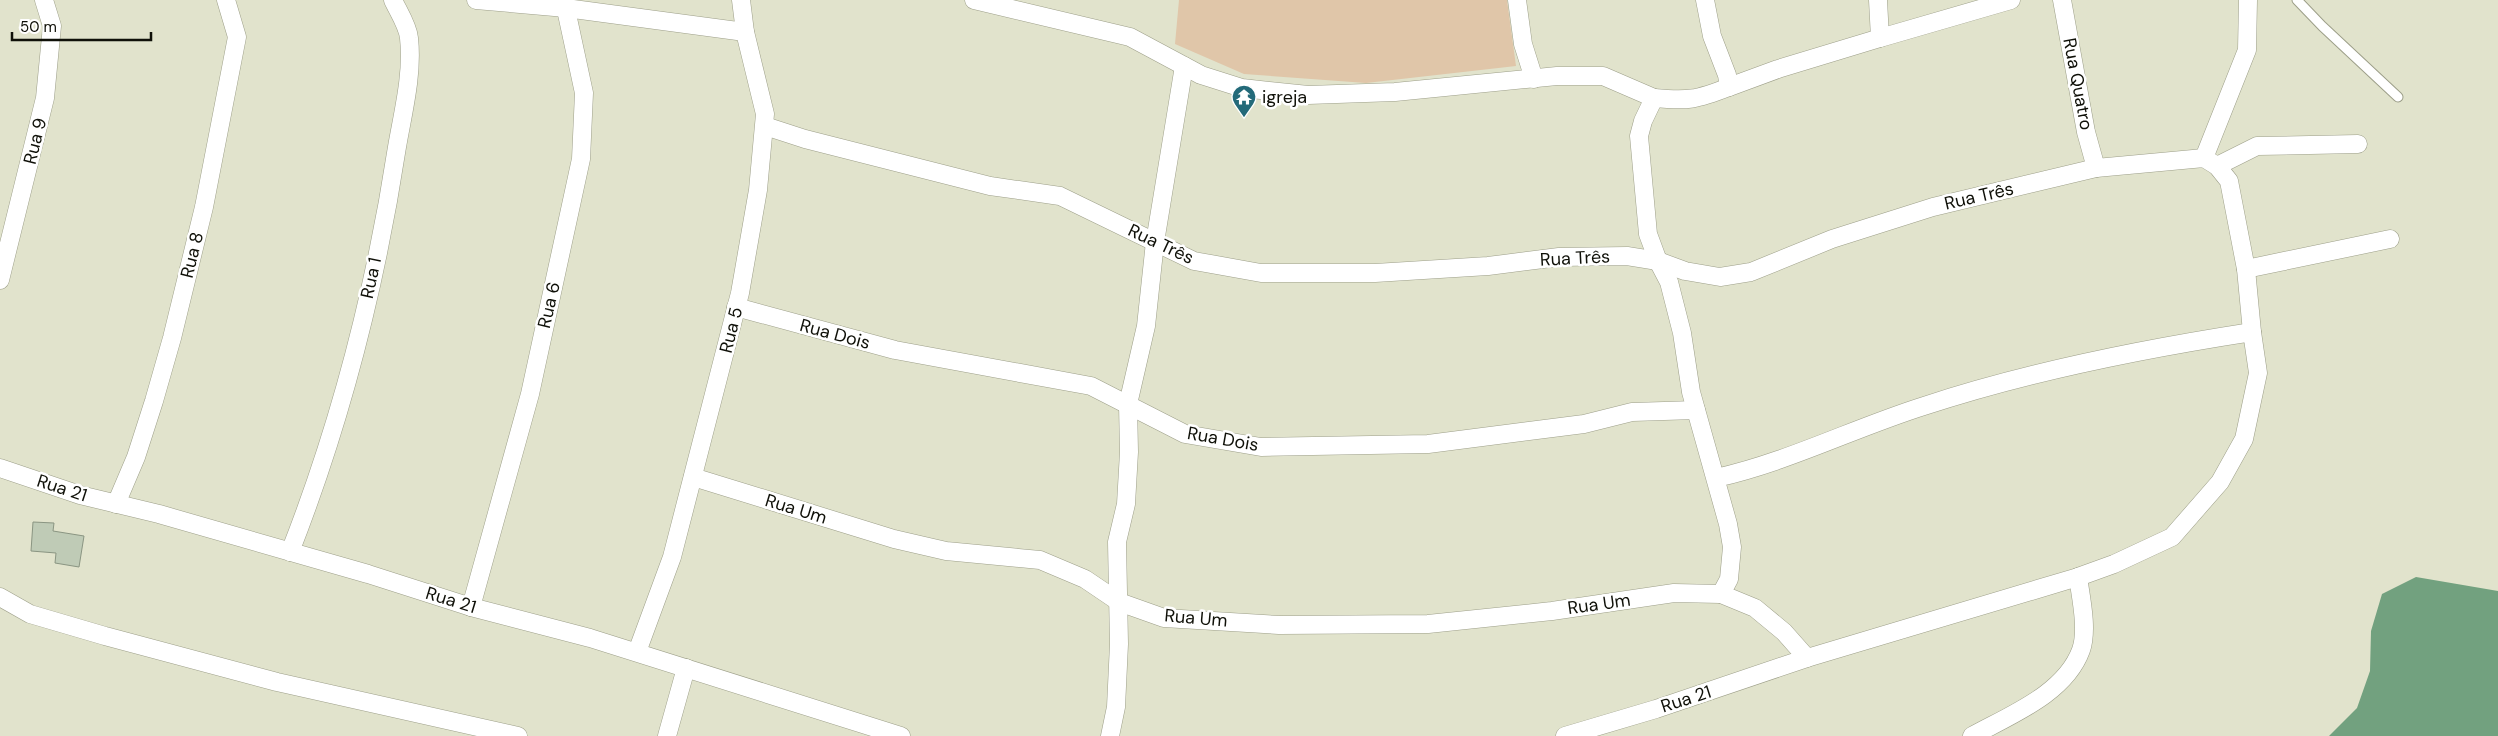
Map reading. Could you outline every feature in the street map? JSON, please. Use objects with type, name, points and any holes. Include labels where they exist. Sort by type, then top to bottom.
[{"type":"street","name":"Rua 9","points":[[0,280],[45,98],[52,26],[44,0]]},
{"type":"street","name":"Rua 8","points":[[116,504],[136,457],[154,401],[172,338],[204,207],[237,37],[226,0]]},
{"type":"street","name":"Rua 1","points":[[290,552],[313,494],[341,404],[367,299],[393,176],[409,74],[410,36],[393,0]]},
{"type":"street","points":[[476,0],[565,4],[745,32]]},
{"type":"street","name":"Rua 5","points":[[638,652],[672,557],[693,477],[736,308],[758,190],[766,114],[745,32],[741,0]]},
{"type":"street","points":[[974,0],[1130,37],[1201,75],[1242,88],[1308,95],[1396,92],[1557,76],[1603,76],[1654,98],[1687,101],[1778,69],[2011,0]]},
{"type":"street","points":[[1516,0],[1524,44],[1534,79]]},
{"type":"street","points":[[1705,0],[1712,36],[1729,87]]},
{"type":"street","points":[[1878,0],[1880,38]]},
{"type":"street","name":"Rua Quatro","points":[[2062,0],[2086,132],[2096,168]]},
{"type":"street","points":[[2211,162],[2247,50],[2248,0]]},
{"type":"street","name":"Rua 6","points":[[471,606],[530,394],[581,159],[584,93],[565,4]]},
{"type":"street","points":[[1110,736],[1116,706],[1119,602],[1117,542],[1126,504],[1129,452],[1128,404],[1146,326],[1155,242],[1184,66]]},
{"type":"street","points":[[1654,98],[1643,121],[1639,136],[1648,234],[1669,282],[1682,333],[1691,392],[1728,524],[1732,547],[1729,579],[1721,594],[1756,608],[1784,632],[1806,658]]},
{"type":"street","name":"Rua Três","points":[[764,126],[805,139],[990,186],[1060,196],[1194,261],[1261,273],[1375,273],[1488,266],[1559,257],[1627,256],[1658,260],[1685,271],[1720,277],[1751,272],[1832,239],[1933,207],[2096,168],[2211,162]]},
{"type":"street","points":[[2211,162],[2258,146],[2358,144]]},
{"type":"street","points":[[1716,478],[1749,470],[1924,406],[2036,374],[2178,344],[2252,332],[2246,269],[2229,181],[2211,162]]},
{"type":"street","points":[[2246,269],[2390,239]]},
{"type":"street","name":"Rua Dois","points":[[736,308],[895,350],[1091,386],[1128,404],[1158,422],[1185,434],[1261,447],[1428,444],[1584,424],[1632,412],[1696,410]]},
{"type":"street","name":"Rua 21","points":[[1565,736],[1656,709],[1806,658],[2078,577],[2114,564],[2172,537],[2220,482],[2244,439],[2258,373],[2252,332]]},
{"type":"street","name":"Rua 21","points":[[0,468],[80,495],[290,552],[471,606],[638,652],[901,736]]},
{"type":"street","name":"Rua Um","points":[[693,477],[894,539],[946,551],[1040,560],[1085,579],[1119,602],[1164,618],[1279,625],[1428,624],[1552,611],[1674,593],[1721,594]]},
{"type":"street","points":[[1972,736],[2035,700],[2068,675],[2081,648],[2083,612],[2078,577]]},
{"type":"street","points":[[0,598],[30,614],[277,682],[518,736]]},
{"type":"street","points":[[668,736],[686,668]]},
{"type":"lane","points":[[2297,0],[2322,26],[2398,96]]},
{"type":"shaded area","points":[[1179,0],[1507,0],[1516,66],[1366,83],[1244,74],[1175,44]]},
{"type":"shaded area","points":[[2416,577],[2498,591],[2498,736],[2329,736],[2357,708],[2370,671],[2371,631],[2382,594]]},
{"type":"building","points":[[33,522],[54,523],[53,531],[84,536],[79,567],[55,563],[56,553],[31,551]]},
{"type":"place","name":"igreja","points":[[1244,118]]}]
